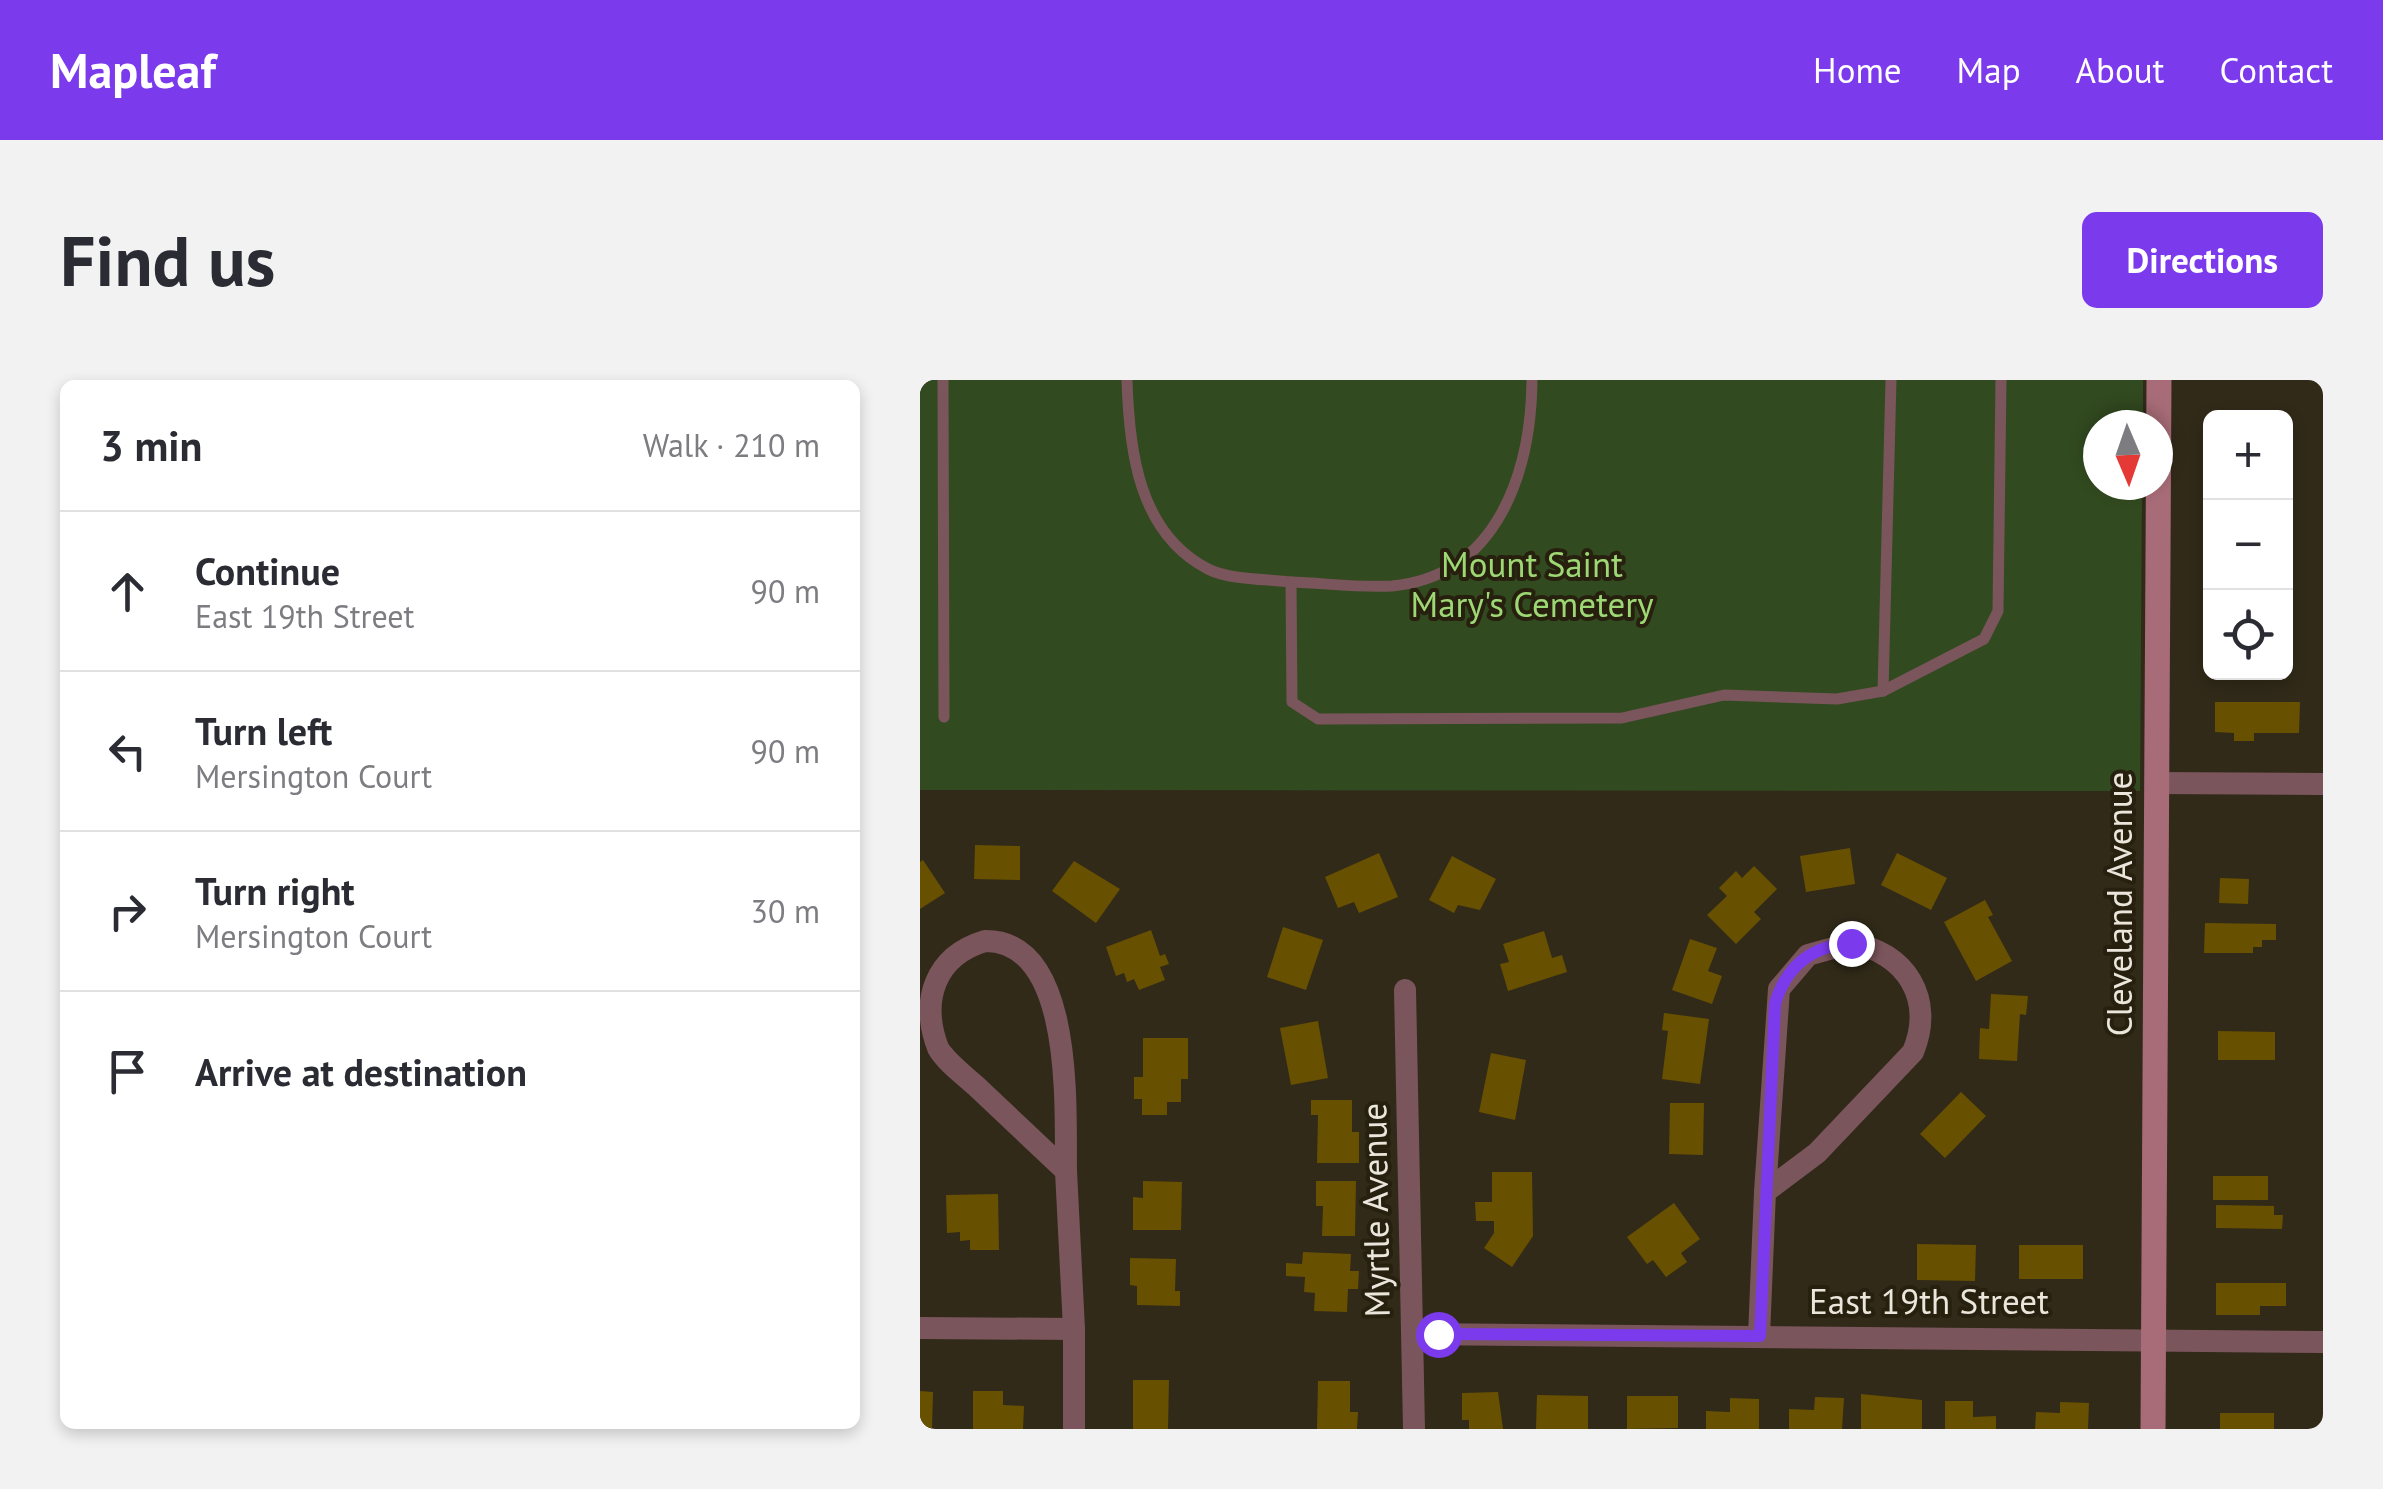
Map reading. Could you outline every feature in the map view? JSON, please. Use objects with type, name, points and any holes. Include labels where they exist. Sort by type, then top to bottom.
[{"type":"main road","name":"Cleveland Avenue","points":[[2154,1429],[2160,380]]},
{"type":"street","points":[[2156,783],[2323,784]]},
{"type":"street","points":[[1066,1171],[939,1051],[926,1020],[925,999],[945,962],[962,948],[1002,941],[1019,949],[1054,1008],[1064,1051],[1074,1429]]},
{"type":"street","points":[[1760,1336],[1765,1192],[1779,989],[1796,964],[1822,948],[1851,943],[1881,951],[1904,968],[1918,994],[1922,1024],[1913,1052],[1816,1153],[1765,1192]]},
{"type":"street","name":"Myrtle Avenue","points":[[1405,990],[1414,1429]]},
{"type":"street","points":[[920,1328],[1074,1329]]},
{"type":"street","name":"East 19th Street","points":[[1414,1334],[2323,1342]]},
{"type":"lane","points":[[943,380],[944,717]]},
{"type":"lane","points":[[1126,380],[1129,439],[1144,497],[1172,542],[1210,570],[1292,582],[1393,586],[1437,574],[1484,543],[1512,497],[1528,452],[1532,380]]},
{"type":"lane","points":[[1883,691],[1891,380]]},
{"type":"lane","points":[[1292,582],[1292,702],[1318,719],[1622,718],[1724,695],[1836,699],[1883,691],[1984,639],[1998,610],[2000,380]]},
{"type":"green space","name":"Mount Saint Mary's Cemetery","points":[[920,380],[2143,380],[2143,410],[2083,410],[2083,500],[2142,500],[2140,791],[920,790]]},
{"type":"building","points":[[2215,702],[2300,702],[2299,733],[2254,733],[2254,741],[2234,741],[2234,733],[2215,732]]},
{"type":"building","points":[[975,845],[1020,846],[1020,880],[974,879]]},
{"type":"building","points":[[1850,848],[1855,884],[1806,892],[1800,856]]},
{"type":"building","points":[[1379,853],[1398,897],[1359,913],[1354,902],[1338,908],[1325,877]]},
{"type":"building","points":[[1897,853],[1947,878],[1931,910],[1881,885]]},
{"type":"building","points":[[1452,856],[1496,879],[1480,910],[1458,905],[1454,913],[1429,900]]},
{"type":"building","points":[[923,860],[945,893],[920,909],[920,862]]},
{"type":"building","points":[[1074,861],[1120,889],[1096,923],[1052,891]]},
{"type":"building","points":[[1754,866],[1777,889],[1754,912],[1761,919],[1736,944],[1707,915],[1727,896],[1719,888],[1736,871],[1742,878]]},
{"type":"building","points":[[2220,878],[2249,879],[2248,904],[2219,903]]},
{"type":"building","points":[[1985,900],[1993,915],[1988,917],[2012,961],[1976,981],[1944,922]]},
{"type":"building","points":[[2205,923],[2276,924],[2276,940],[2262,940],[2262,947],[2253,947],[2253,953],[2204,953]]},
{"type":"building","points":[[1283,927],[1323,940],[1306,990],[1267,977]]},
{"type":"building","points":[[1151,930],[1160,956],[1165,954],[1169,964],[1160,967],[1165,980],[1139,990],[1134,979],[1127,982],[1124,973],[1116,976],[1106,947]]},
{"type":"building","points":[[1544,931],[1552,958],[1562,955],[1567,972],[1508,991],[1500,964],[1509,962],[1503,944]]},
{"type":"building","points":[[1690,939],[1717,948],[1708,971],[1722,976],[1712,1004],[1672,990]]},
{"type":"building","points":[[1991,994],[2028,996],[2026,1015],[2020,1014],[2017,1061],[1979,1059],[1980,1028],[1989,1029]]},
{"type":"building","points":[[1664,1013],[1709,1019],[1700,1084],[1662,1079],[1668,1031],[1662,1030]]},
{"type":"building","points":[[1318,1021],[1328,1078],[1291,1085],[1280,1028]]},
{"type":"building","points":[[2218,1031],[2275,1032],[2275,1060],[2218,1060]]},
{"type":"building","points":[[1143,1038],[1188,1038],[1188,1079],[1181,1079],[1181,1102],[1167,1102],[1167,1115],[1142,1115],[1142,1099],[1134,1099],[1134,1077],[1143,1077]]},
{"type":"building","points":[[1491,1053],[1526,1060],[1515,1120],[1479,1112]]},
{"type":"building","points":[[1961,1092],[1986,1116],[1945,1158],[1920,1134]]},
{"type":"building","points":[[1311,1100],[1352,1100],[1352,1132],[1359,1132],[1359,1163],[1317,1163],[1318,1115],[1311,1115]]},
{"type":"building","points":[[1670,1103],[1704,1103],[1703,1155],[1669,1154]]},
{"type":"building","points":[[1492,1172],[1532,1172],[1533,1236],[1512,1267],[1484,1248],[1494,1233],[1494,1221],[1476,1221],[1475,1202],[1492,1202]]},
{"type":"building","points":[[2213,1176],[2268,1176],[2268,1200],[2213,1200]]},
{"type":"building","points":[[1143,1181],[1182,1182],[1181,1230],[1133,1230],[1133,1197],[1143,1198]]},
{"type":"building","points":[[1316,1181],[1356,1181],[1355,1236],[1322,1236],[1323,1206],[1316,1206]]},
{"type":"building","points":[[998,1194],[999,1250],[970,1250],[970,1240],[960,1241],[960,1232],[947,1233],[946,1195]]},
{"type":"building","points":[[1674,1203],[1700,1239],[1681,1253],[1687,1262],[1666,1277],[1653,1260],[1647,1264],[1627,1237]]},
{"type":"building","points":[[2216,1205],[2274,1206],[2274,1215],[2283,1215],[2282,1229],[2216,1228]]},
{"type":"building","points":[[1917,1244],[1976,1245],[1975,1281],[1917,1280]]},
{"type":"building","points":[[2019,1245],[2083,1245],[2083,1279],[2019,1279]]},
{"type":"building","points":[[1303,1252],[1351,1254],[1350,1271],[1359,1271],[1358,1289],[1348,1289],[1347,1312],[1314,1311],[1315,1293],[1304,1292],[1305,1277],[1286,1276],[1286,1263],[1302,1264]]},
{"type":"building","points":[[1130,1258],[1176,1259],[1175,1291],[1180,1291],[1180,1306],[1137,1305],[1137,1286],[1130,1285]]},
{"type":"building","points":[[2216,1283],[2286,1283],[2286,1306],[2260,1306],[2260,1315],[2216,1315]]},
{"type":"building","points":[[1133,1380],[1169,1380],[1168,1429],[1133,1429]]},
{"type":"building","points":[[1318,1381],[1350,1381],[1350,1412],[1358,1412],[1357,1429],[1317,1429]]},
{"type":"building","points":[[920,1391],[933,1392],[932,1429],[920,1429]]},
{"type":"building","points":[[973,1391],[1003,1391],[1003,1405],[1024,1406],[1023,1429],[973,1429]]},
{"type":"building","points":[[1498,1392],[1503,1429],[1469,1429],[1469,1420],[1462,1420],[1462,1393]]},
{"type":"building","points":[[1861,1394],[1922,1400],[1922,1429],[1861,1429]]},
{"type":"building","points":[[1537,1395],[1588,1396],[1588,1429],[1536,1429]]},
{"type":"building","points":[[1627,1396],[1678,1396],[1678,1428],[1627,1429]]},
{"type":"building","points":[[1815,1397],[1844,1398],[1842,1429],[1789,1429],[1789,1409],[1814,1410]]},
{"type":"building","points":[[1730,1398],[1759,1399],[1759,1429],[1706,1429],[1706,1411],[1730,1412]]},
{"type":"building","points":[[1945,1401],[1973,1401],[1973,1417],[1996,1416],[1996,1429],[1945,1429]]},
{"type":"building","points":[[2060,1402],[2089,1403],[2088,1429],[2035,1429],[2036,1412],[2060,1413]]},
{"type":"building","points":[[2220,1413],[2274,1413],[2274,1429],[2220,1429]]},
{"type":"route","points":[[1438,1334],[1760,1336],[1775,1004],[1779,989],[1796,964],[1822,948],[1851,943]]}]
